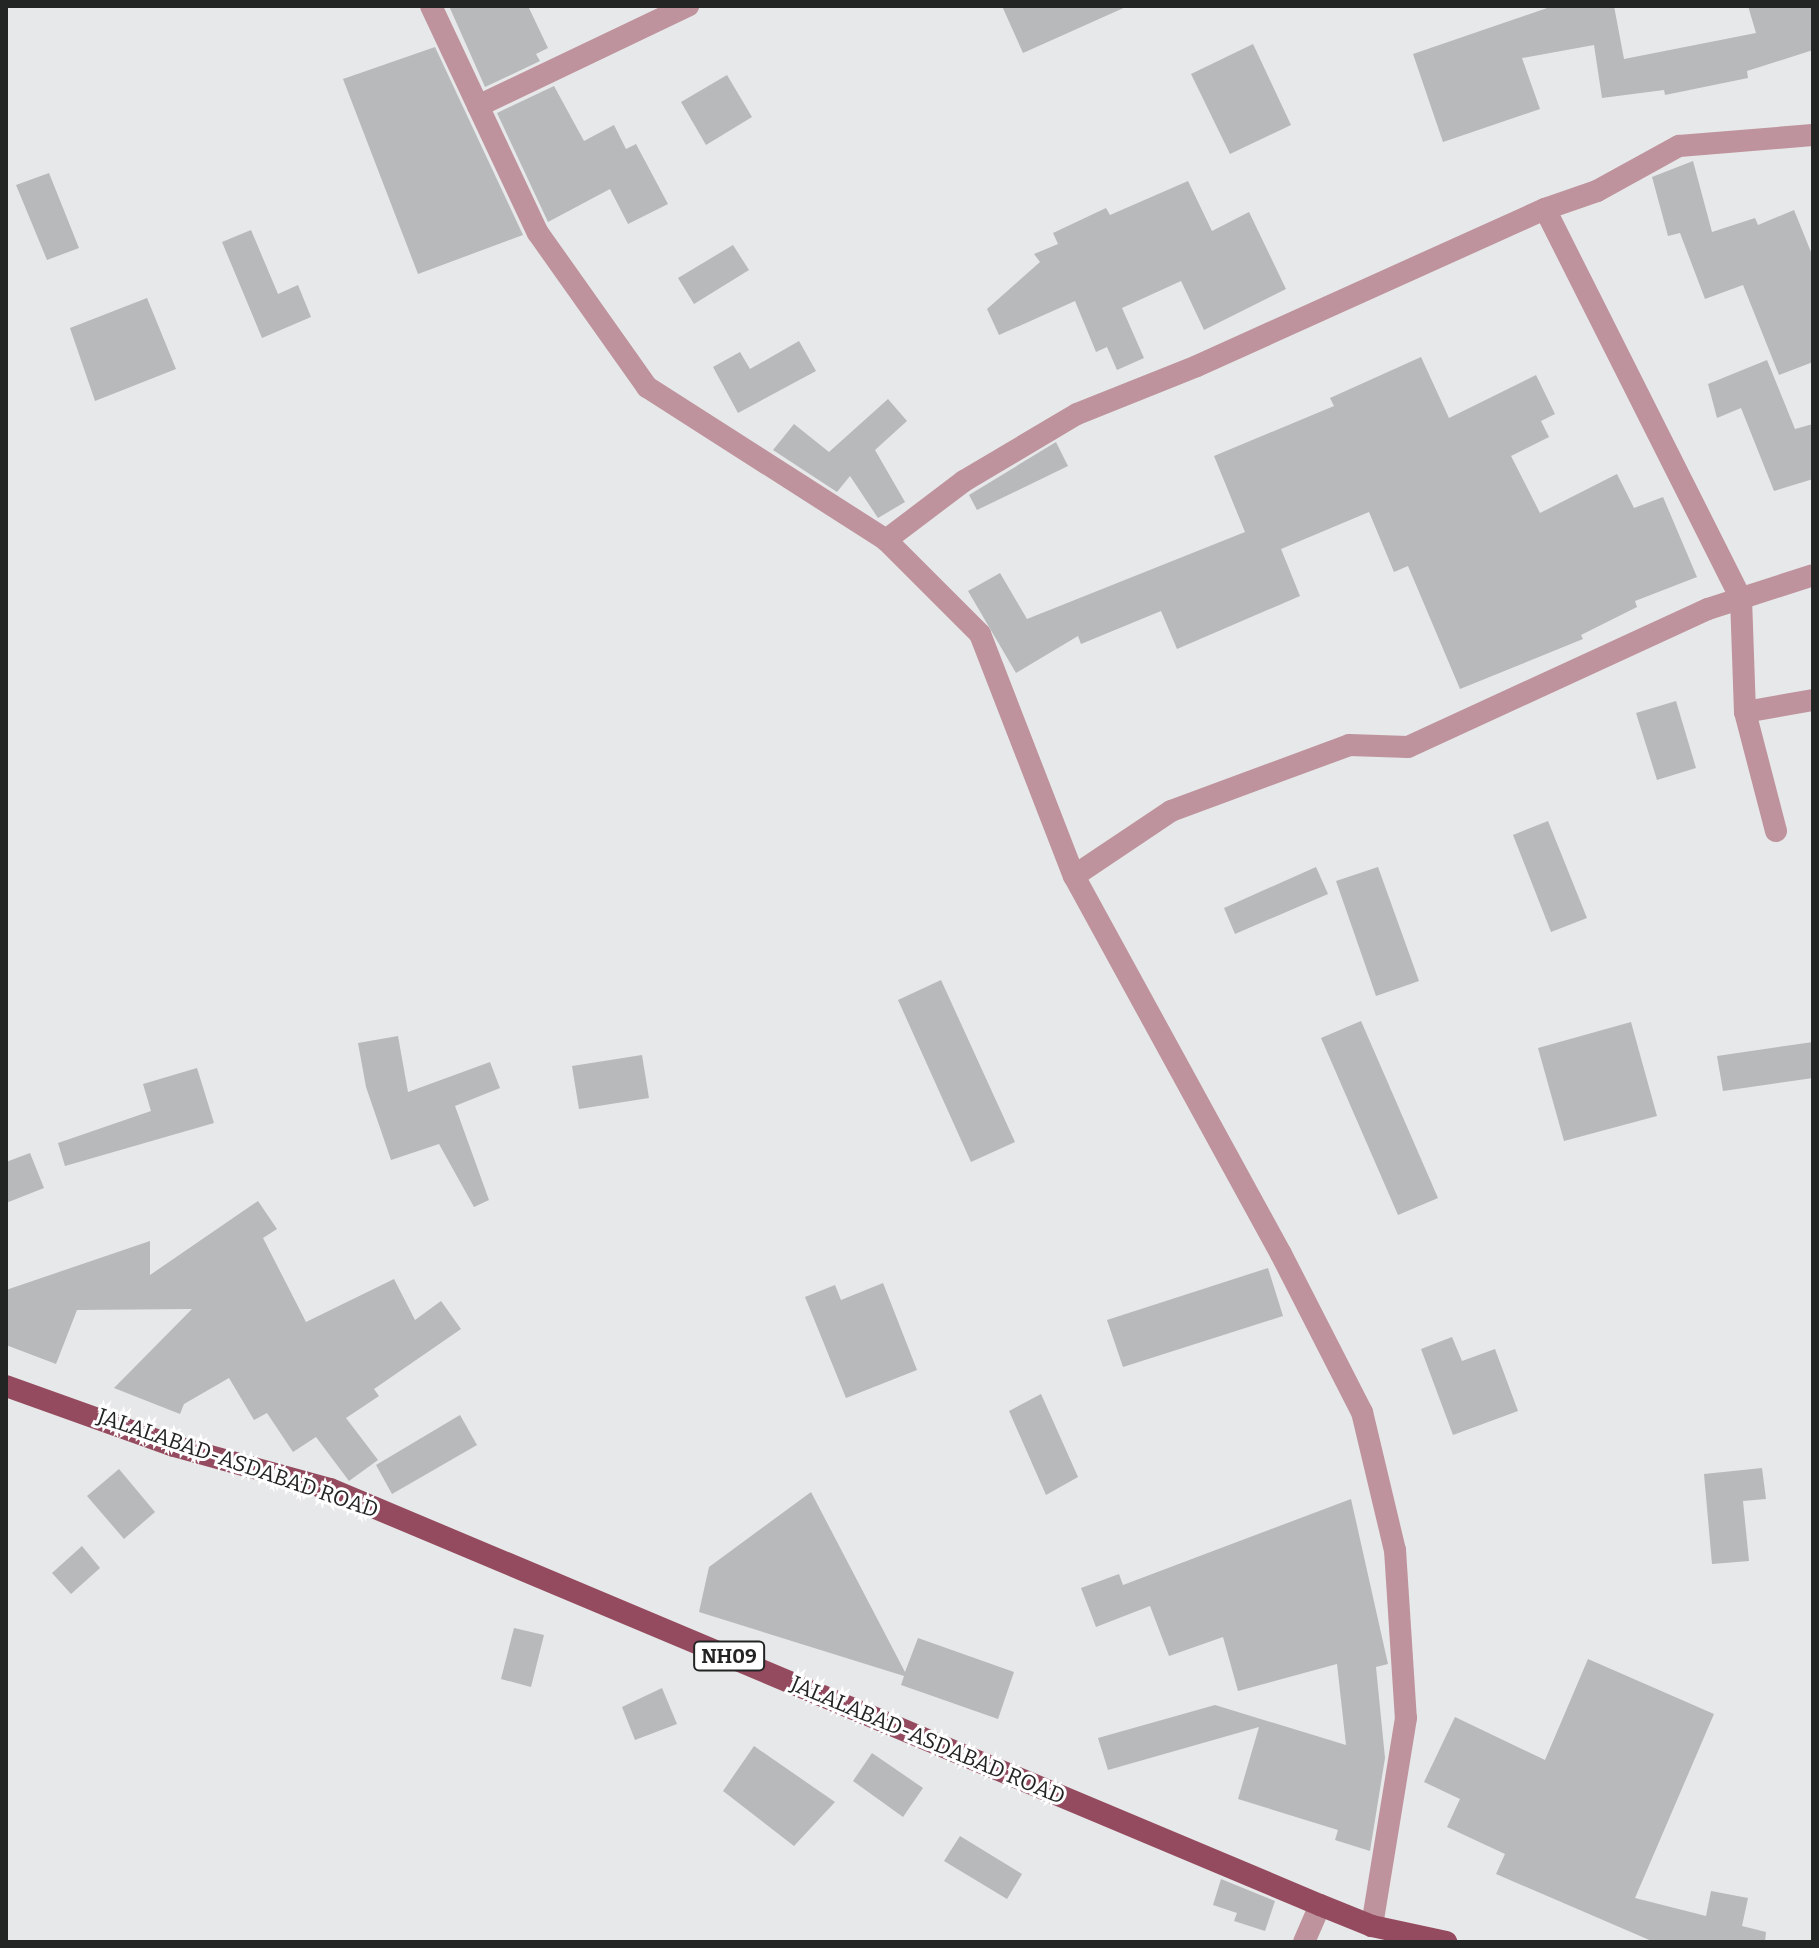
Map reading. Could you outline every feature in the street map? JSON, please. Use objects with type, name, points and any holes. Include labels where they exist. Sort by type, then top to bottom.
[{"type":"main road","name":"JALALABAD-ASDABAD ROAD","points":[[6,1386],[174,1446],[330,1489],[1320,1905],[1372,1926],[1446,1942]]},
{"type":"street","points":[[431,6],[538,233],[647,387],[886,540],[980,634],[1074,876],[1294,1278],[1362,1412],[1379,1472],[1395,1550],[1406,1718],[1372,1926]]},
{"type":"street","points":[[478,106],[688,6]]},
{"type":"street","points":[[886,540],[964,481],[1077,414],[1197,366],[1545,209],[1597,191],[1679,146],[1813,135]]},
{"type":"street","points":[[1545,209],[1741,598],[1745,712],[1776,831]]},
{"type":"street","points":[[1074,876],[1171,811],[1349,745],[1408,747],[1741,598],[1813,575]]},
{"type":"street","points":[[1745,712],[1813,700]]},
{"type":"street","points":[[1304,1942],[1320,1905]]},
{"type":"building","points":[[449,6],[528,6],[548,48],[536,54],[540,61],[485,87]]},
{"type":"building","points":[[1002,6],[1128,6],[1023,53]]},
{"type":"building","points":[[1553,6],[1614,6],[1624,59],[1756,33],[1748,6],[1813,6],[1813,50],[1747,71],[1748,78],[1665,95],[1664,90],[1602,98],[1594,45],[1522,58],[1540,109],[1443,142],[1413,54]]},
{"type":"building","points":[[1253,44],[1291,125],[1230,154],[1191,74]]},
{"type":"building","points":[[435,47],[523,235],[418,274],[343,79]]},
{"type":"building","points":[[727,75],[752,117],[706,145],[681,102]]},
{"type":"building","points":[[554,86],[584,141],[614,125],[626,149],[636,144],[668,204],[628,224],[610,189],[548,222],[497,113]]},
{"type":"building","points":[[1693,161],[1712,232],[1755,218],[1758,225],[1794,210],[1813,257],[1813,362],[1779,375],[1743,285],[1705,299],[1680,233],[1668,236],[1652,177]]},
{"type":"building","points":[[49,173],[79,248],[47,260],[16,185]]},
{"type":"building","points":[[1188,181],[1212,231],[1249,212],[1286,289],[1204,330],[1181,281],[1122,308],[1144,358],[1117,370],[1107,347],[1096,352],[1075,301],[999,335],[987,309],[1040,262],[1034,254],[1058,244],[1053,233],[1106,208],[1110,215]]},
{"type":"building","points":[[251,230],[278,294],[298,285],[311,317],[262,338],[222,242]]},
{"type":"building","points":[[733,245],[749,270],[694,304],[678,278]]},
{"type":"building","points":[[147,298],[176,369],[95,401],[70,328]]},
{"type":"building","points":[[799,341],[816,371],[738,413],[713,367],[740,352],[750,369]]},
{"type":"building","points":[[1421,357],[1449,418],[1536,375],[1555,414],[1541,421],[1549,437],[1511,456],[1540,513],[1617,474],[1634,508],[1663,497],[1697,577],[1635,601],[1637,607],[1581,635],[1583,639],[1460,689],[1408,566],[1394,572],[1369,512],[1281,549],[1300,596],[1177,649],[1161,611],[1081,644],[1078,636],[1016,673],[968,591],[1000,573],[1027,619],[1245,532],[1214,456],[1334,406],[1330,398]]},
{"type":"building","points":[[1767,360],[1795,429],[1813,424],[1813,479],[1774,491],[1741,408],[1717,418],[1708,384]]},
{"type":"building","points":[[888,399],[907,421],[875,450],[905,502],[878,518],[850,476],[837,492],[773,450],[794,424],[829,452]]},
{"type":"building","points":[[1056,442],[1068,466],[977,510],[969,495]]},
{"type":"building","points":[[1676,701],[1696,768],[1657,780],[1636,713]]},
{"type":"building","points":[[1548,821],[1587,918],[1551,932],[1513,835]]},
{"type":"building","points":[[1316,867],[1328,894],[1235,934],[1224,908]]},
{"type":"building","points":[[1378,867],[1419,981],[1376,996],[1336,881]]},
{"type":"building","points":[[941,980],[1015,1142],[971,1162],[898,1000]]},
{"type":"building","points":[[1361,1021],[1438,1198],[1398,1215],[1321,1038]]},
{"type":"building","points":[[1631,1022],[1657,1116],[1564,1141],[1538,1048]]},
{"type":"building","points":[[398,1036],[408,1092],[490,1062],[500,1088],[455,1106],[489,1200],[474,1207],[439,1144],[391,1160],[366,1087],[358,1043]]},
{"type":"building","points":[[1813,1042],[1813,1078],[1723,1091],[1717,1056]]},
{"type":"building","points":[[642,1055],[649,1098],[579,1109],[572,1066]]},
{"type":"building","points":[[197,1068],[214,1123],[65,1166],[58,1143],[151,1111],[143,1084]]},
{"type":"building","points":[[30,1153],[44,1188],[6,1203],[6,1162]]},
{"type":"building","points":[[258,1201],[277,1229],[263,1238],[306,1322],[394,1279],[415,1320],[441,1301],[461,1329],[374,1389],[379,1396],[346,1418],[378,1460],[349,1481],[316,1437],[293,1452],[267,1413],[254,1420],[229,1378],[184,1404],[180,1414],[114,1388],[192,1309],[77,1310],[56,1364],[6,1345],[6,1290],[150,1241],[150,1275]]},
{"type":"building","points":[[1268,1268],[1283,1316],[1123,1367],[1107,1320]]},
{"type":"building","points":[[883,1283],[917,1370],[846,1398],[805,1297],[835,1285],[841,1300]]},
{"type":"building","points":[[1452,1337],[1462,1361],[1495,1349],[1518,1411],[1453,1435],[1421,1349]]},
{"type":"building","points":[[1041,1394],[1078,1477],[1046,1495],[1009,1411]]},
{"type":"building","points":[[460,1415],[477,1445],[392,1494],[376,1465]]},
{"type":"building","points":[[1762,1468],[1766,1499],[1743,1501],[1749,1561],[1712,1564],[1704,1474]]},
{"type":"building","points":[[119,1469],[155,1512],[124,1539],[87,1496]]},
{"type":"building","points":[[811,1492],[905,1672],[918,1638],[1014,1672],[998,1719],[901,1685],[904,1676],[699,1612],[709,1567]]},
{"type":"building","points":[[1351,1499],[1388,1664],[1376,1667],[1385,1758],[1370,1851],[1335,1840],[1338,1830],[1238,1799],[1259,1727],[1108,1770],[1098,1738],[1215,1705],[1346,1745],[1337,1664],[1238,1691],[1223,1637],[1169,1656],[1150,1606],[1096,1627],[1081,1588],[1119,1574],[1123,1585]]},
{"type":"building","points":[[82,1546],[100,1568],[71,1594],[52,1573]]},
{"type":"building","points":[[514,1628],[544,1635],[531,1687],[501,1679]]},
{"type":"building","points":[[1588,1659],[1714,1714],[1635,1898],[1706,1916],[1711,1891],[1748,1898],[1742,1926],[1766,1932],[1765,1942],[1654,1942],[1496,1874],[1505,1854],[1447,1827],[1460,1799],[1424,1782],[1455,1717],[1545,1760]]},
{"type":"building","points":[[662,1688],[677,1724],[635,1740],[622,1707]]},
{"type":"building","points":[[754,1746],[835,1802],[794,1846],[723,1791]]},
{"type":"building","points":[[872,1753],[923,1788],[903,1817],[853,1781]]},
{"type":"building","points":[[960,1836],[1022,1874],[1007,1899],[944,1861]]},
{"type":"building","points":[[1221,1879],[1275,1901],[1265,1931],[1234,1921],[1237,1913],[1213,1905]]}]
